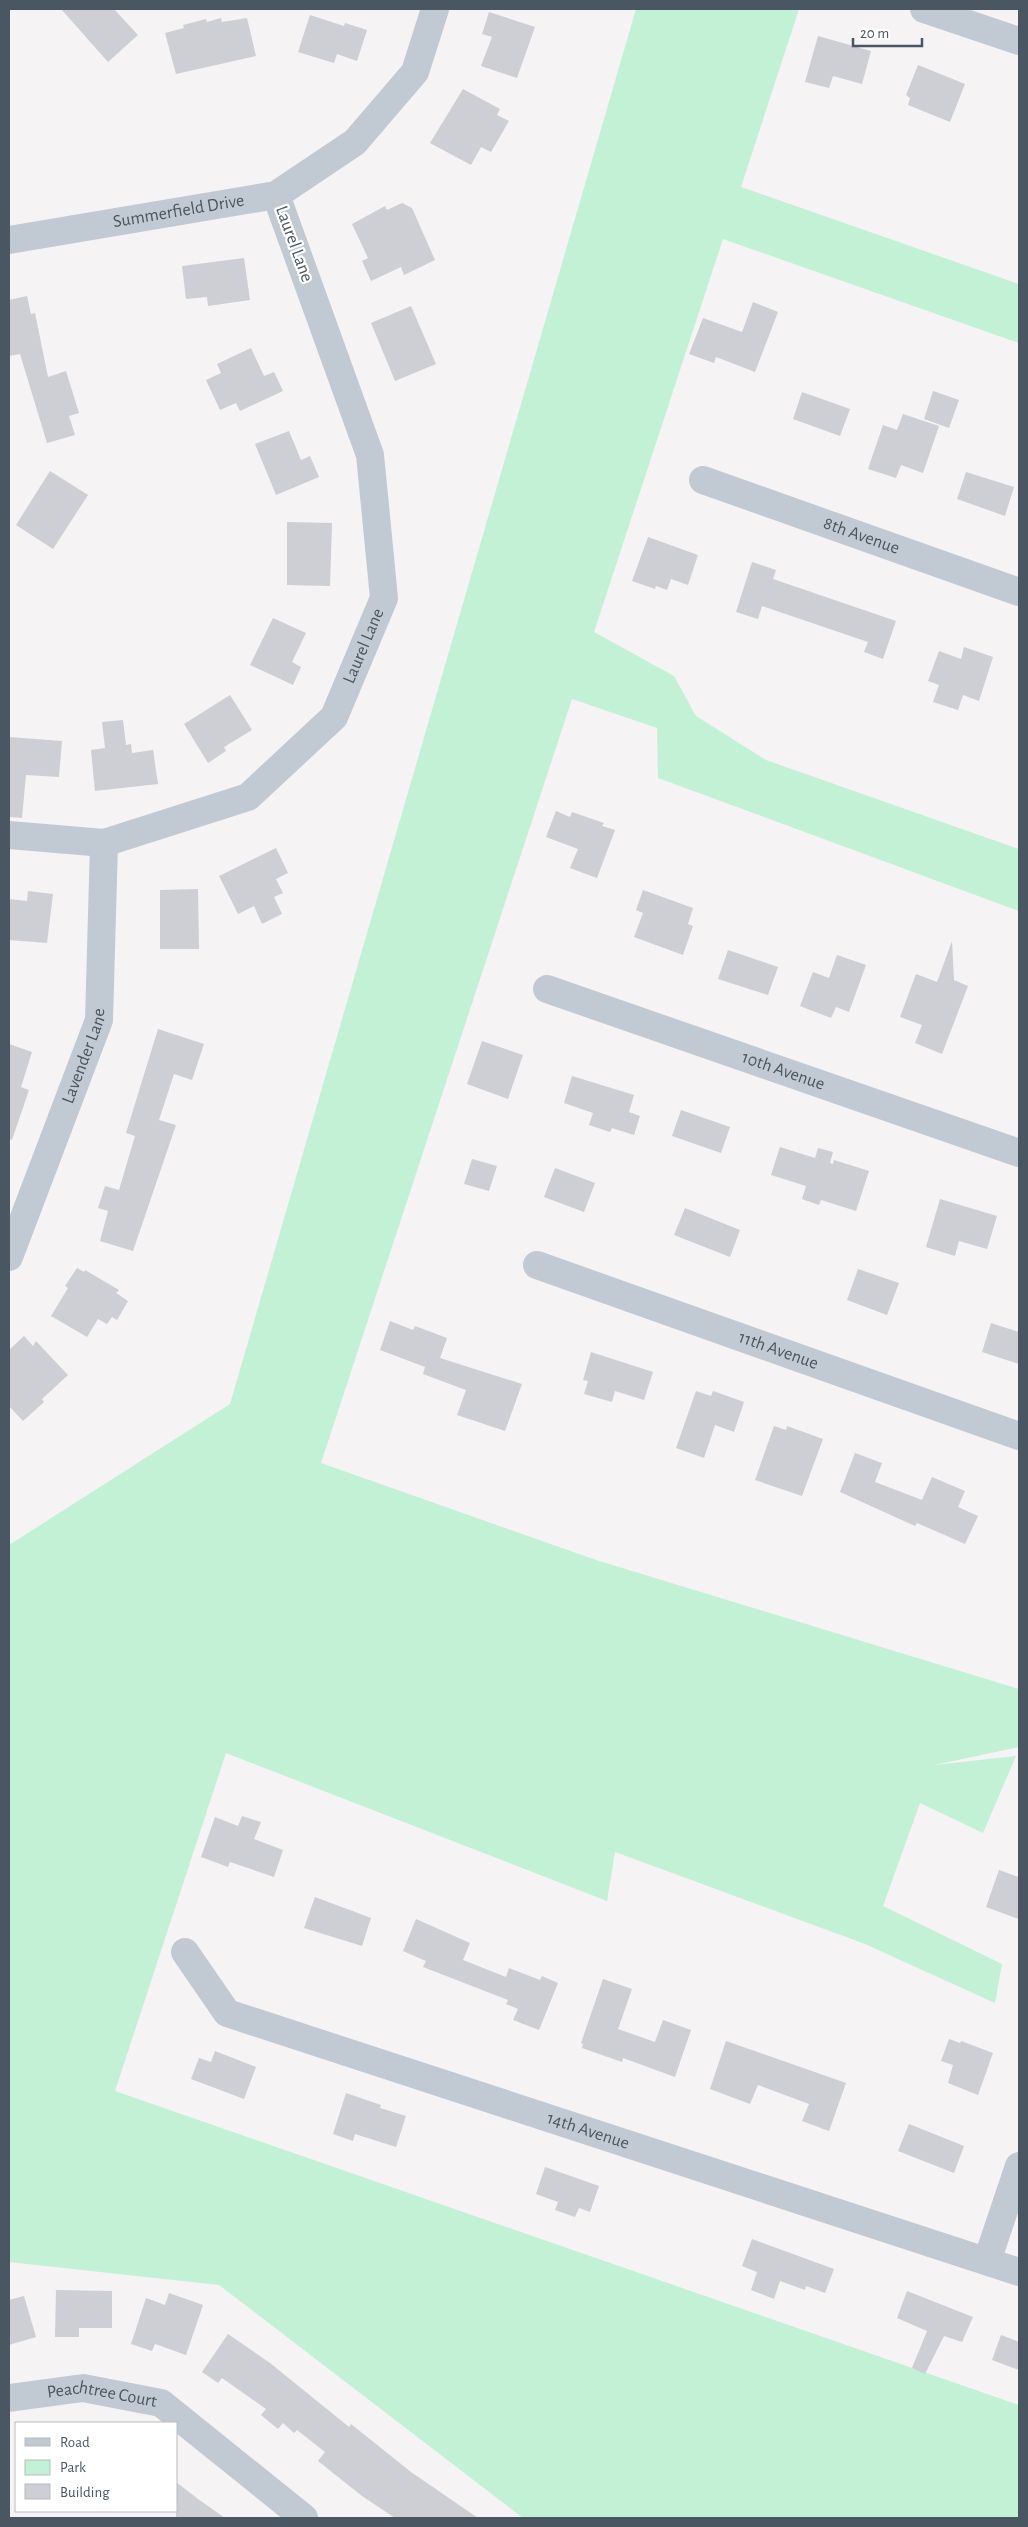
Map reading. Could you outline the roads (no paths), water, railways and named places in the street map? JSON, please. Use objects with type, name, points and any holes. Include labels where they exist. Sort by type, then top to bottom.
[{"type":"street","name":"Summerfield Drive","points":[[9,240],[276,195],[355,142],[415,72],[435,9]]},
{"type":"street","points":[[924,9],[1019,41]]},
{"type":"street","name":"Laurel Lane","points":[[9,835],[104,843],[248,797],[334,717],[384,598],[370,455],[276,195]]},
{"type":"street","name":"8th Avenue","points":[[704,480],[1019,592]]},
{"type":"street","name":"Lavender Lane","points":[[9,1257],[99,1020],[104,843]]},
{"type":"street","name":"10th Avenue","points":[[547,989],[1019,1153]]},
{"type":"street","name":"11th Avenue","points":[[537,1265],[1019,1436]]},
{"type":"street","name":"14th Avenue","points":[[185,1952],[227,2013],[1019,2272]]},
{"type":"street","points":[[986,2261],[1019,2166]]},
{"type":"street","name":"Peachtree Court","points":[[9,2398],[83,2388],[160,2403],[304,2518]]}]
